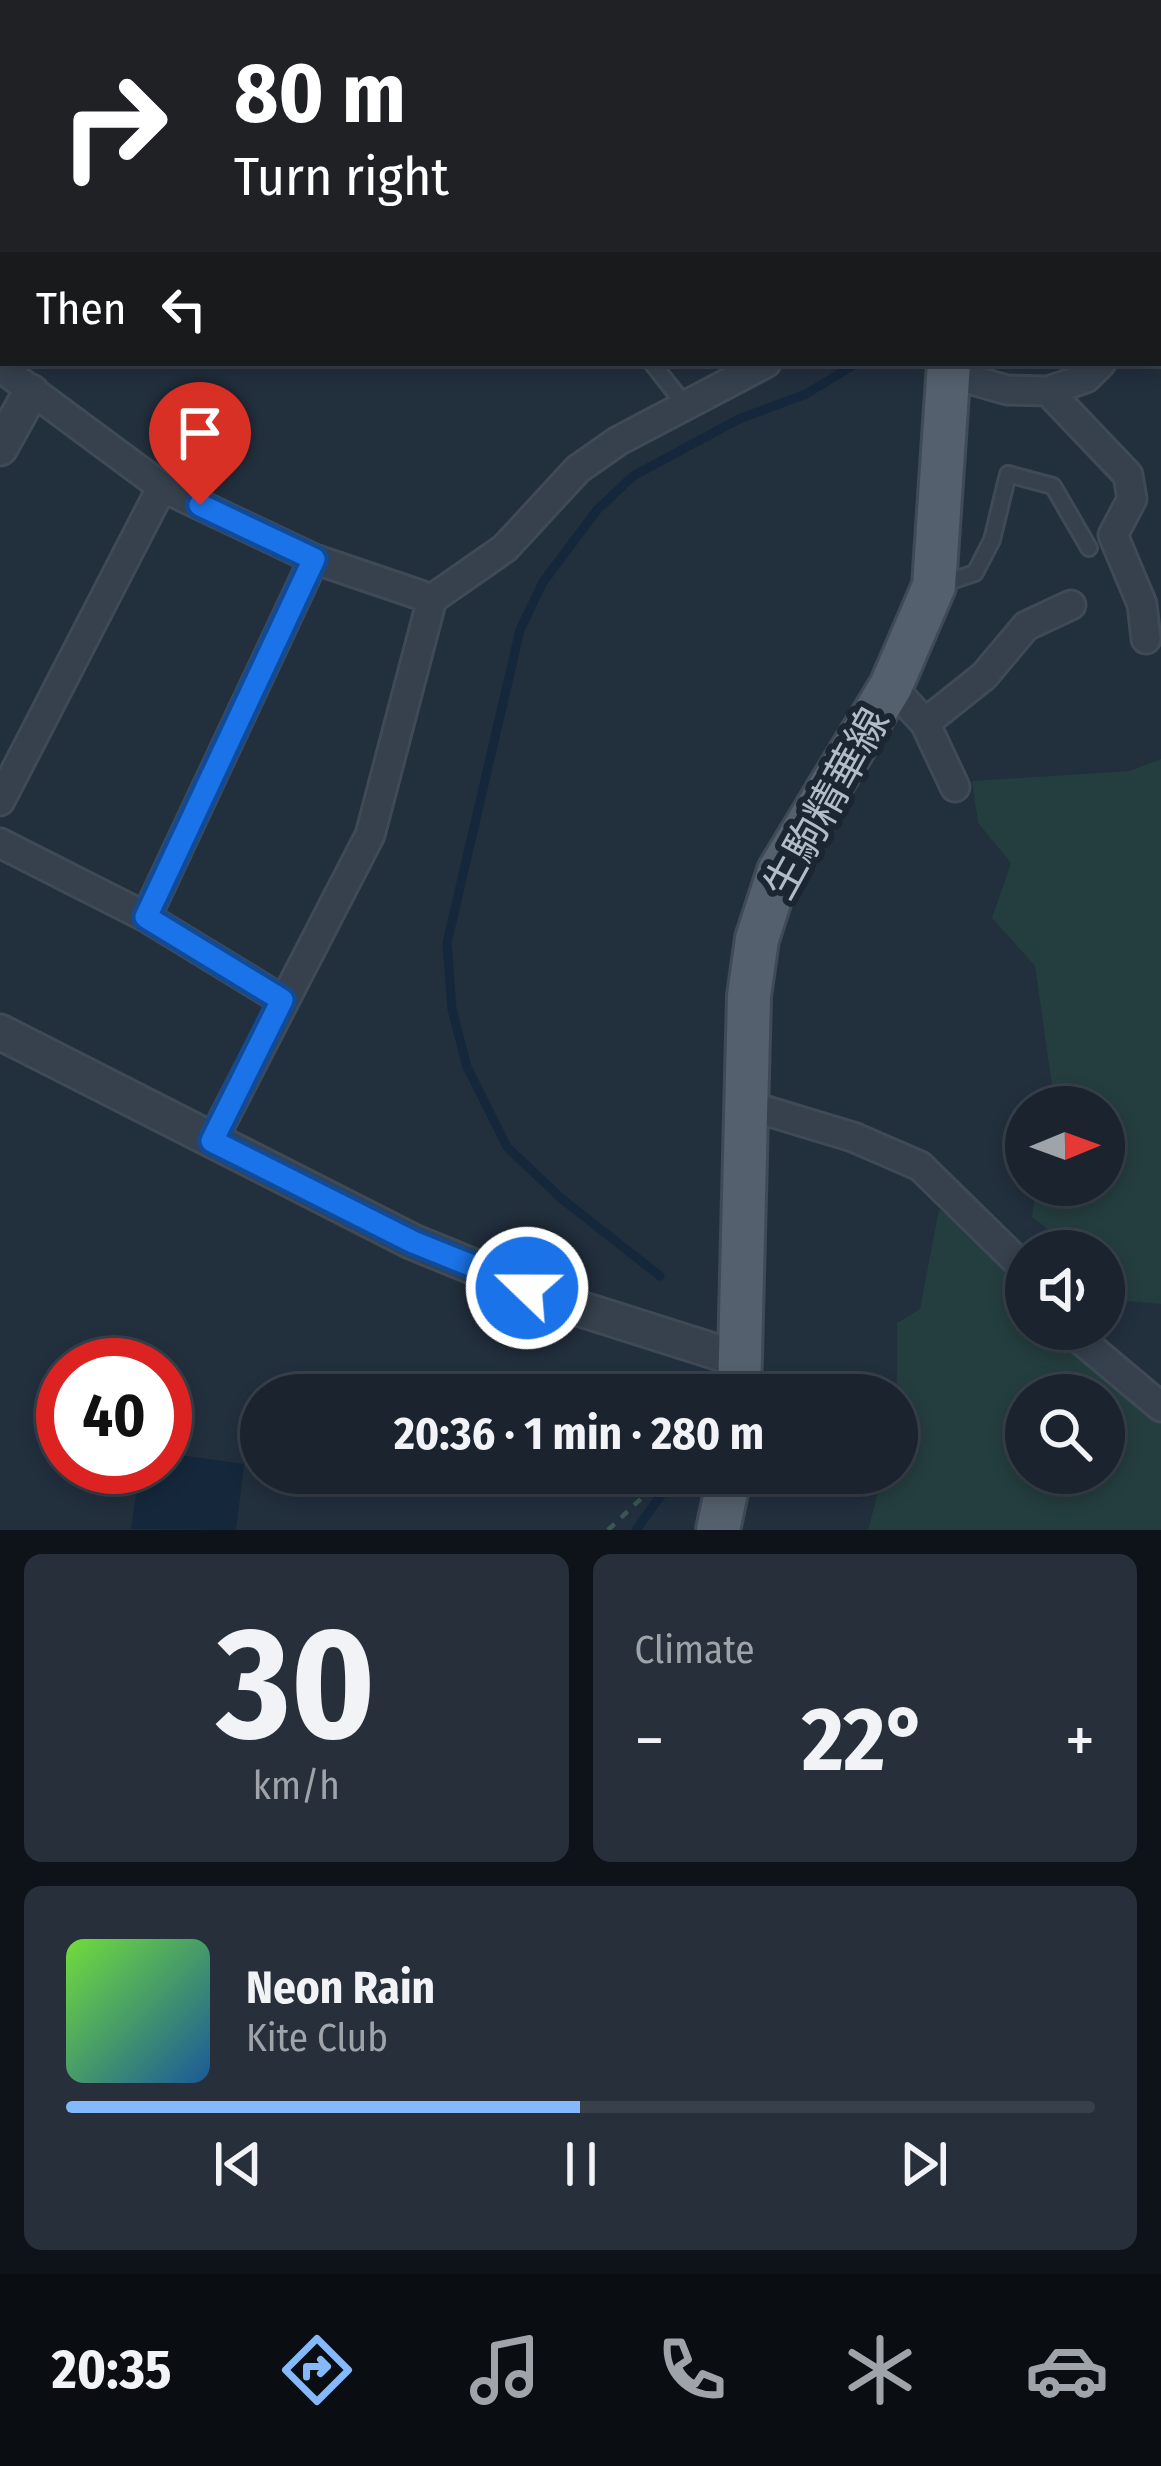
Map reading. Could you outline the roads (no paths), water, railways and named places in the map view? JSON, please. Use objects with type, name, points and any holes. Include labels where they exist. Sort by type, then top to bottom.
[{"type":"main road","name":"生駒精華線","points":[[741,1374],[748,996],[757,940],[779,871],[891,686],[934,586],[948,368]]},
{"type":"main road","points":[[718,1530],[726,1494]]},
{"type":"street","points":[[212,1141],[370,835],[432,599],[505,548],[578,470],[760,366]]},
{"type":"street","points":[[948,368],[1006,390],[1048,391],[1086,378],[1098,366]]},
{"type":"street","points":[[0,367],[162,487],[314,559],[432,599]]},
{"type":"street","points":[[1048,391],[1128,475],[1132,499],[1113,535],[1142,604],[1146,639]]},
{"type":"street","points":[[0,448],[31,392]]},
{"type":"street","points":[[0,800],[162,487]]},
{"type":"street","points":[[146,917],[314,559]]},
{"type":"street","points":[[925,723],[984,676],[1026,626],[1071,604]]},
{"type":"street","points":[[891,686],[925,723],[955,787]]},
{"type":"street","points":[[0,843],[146,917],[282,1000]]},
{"type":"street","points":[[0,1032],[434,1251],[734,1374]]},
{"type":"street","points":[[747,1105],[853,1137],[920,1166],[1005,1249]]},
{"type":"street","points":[[1093,1350],[1161,1407]]},
{"type":"lane","points":[[654,366],[685,405]]},
{"type":"lane","points":[[934,586],[975,573],[992,540],[1008,474],[1053,485],[1089,548]]},
{"type":"water","points":[[192,1457],[240,1463],[236,1530],[131,1529],[136,1494],[192,1494]]},
{"type":"waterway","points":[[660,1276],[562,1199],[507,1147],[467,1067],[452,1009],[447,943],[520,630],[543,582],[597,510],[633,476],[739,419],[806,394],[852,366]]},
{"type":"waterway","points":[[636,1530],[662,1494]]}]
